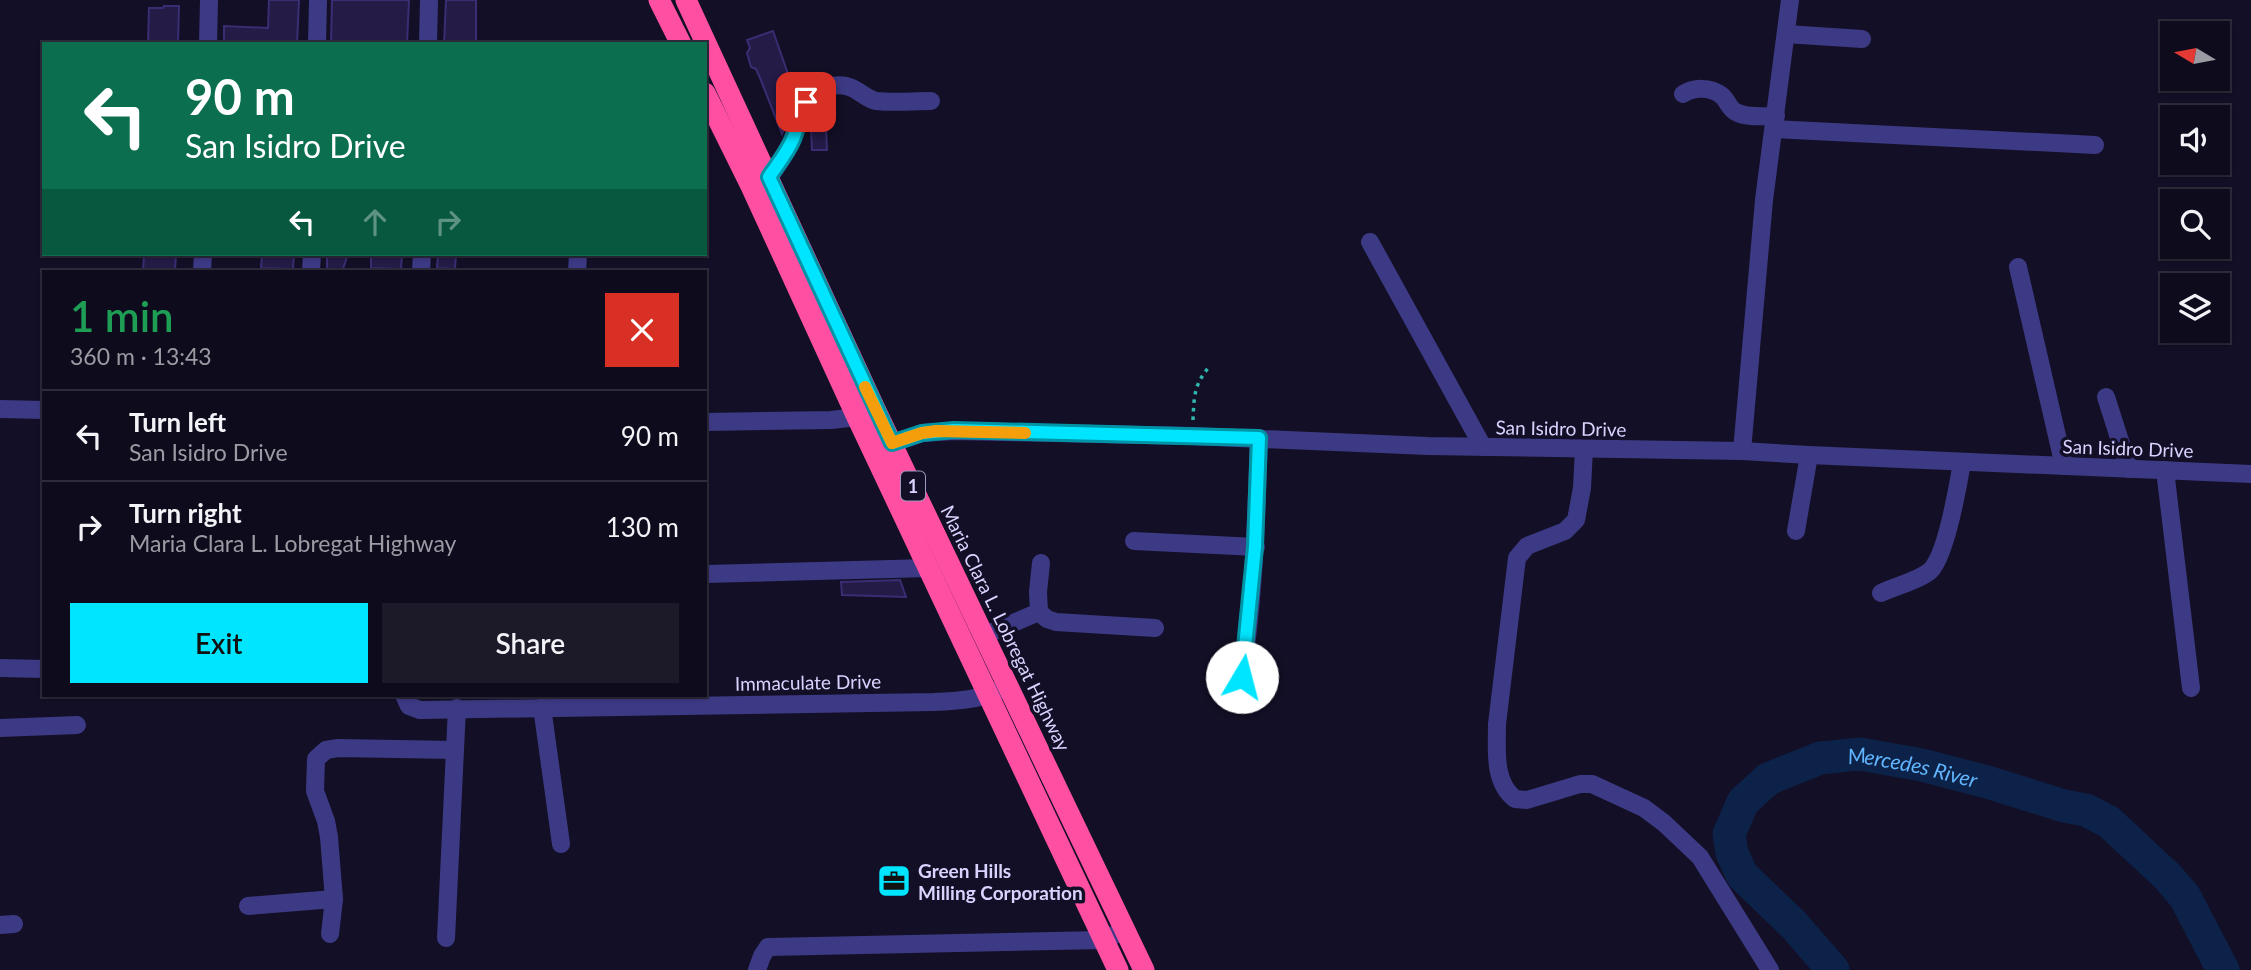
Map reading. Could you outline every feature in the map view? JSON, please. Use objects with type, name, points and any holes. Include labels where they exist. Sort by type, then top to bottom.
[{"type":"highway","points":[[659,0],[678,38],[697,21]]},
{"type":"highway","name":"Maria Clara L. Lobregat Highway","points":[[686,0],[707,42]]},
{"type":"highway","name":"Maria Clara L. Lobregat Highway","points":[[707,43],[769,177],[866,413]]},
{"type":"highway","name":"Maria Clara L. Lobregat Highway","points":[[707,97],[882,447],[985,635],[999,690],[1027,775],[1118,970]]},
{"type":"highway","name":"Maria Clara L. Lobregat Highway","points":[[882,447],[928,568],[999,690],[1048,766],[1144,970]]},
{"type":"highway","points":[[1027,775],[1048,766]]},
{"type":"street","points":[[208,42],[209,0]]},
{"type":"street","points":[[317,42],[318,0]]},
{"type":"street","points":[[428,42],[429,0]]},
{"type":"street","points":[[1742,451],[1764,200],[1790,0]]},
{"type":"street","points":[[1787,34],[1862,39]]},
{"type":"street","points":[[769,177],[794,136],[798,118],[806,102],[812,94],[820,90],[832,86],[850,87],[872,100],[931,101]]},
{"type":"street","points":[[1683,94],[1692,89],[1702,89],[1723,96],[1734,112],[1775,122],[2095,145]]},
{"type":"street","points":[[1370,242],[1483,447]]},
{"type":"street","points":[[2018,267],[2064,466]]},
{"type":"street","points":[[2106,397],[2129,469]]},
{"type":"street","points":[[0,409],[42,410]]},
{"type":"street","points":[[707,422],[831,421],[866,413]]},
{"type":"street","name":"San Isidro Drive","points":[[882,447],[922,433],[954,430],[1483,447],[1742,451],[2251,474]]},
{"type":"street","points":[[1239,692],[1255,547],[1259,438]]},
{"type":"street","points":[[1584,449],[1584,474],[1576,520],[1565,531],[1527,546],[1517,558],[1497,724],[1501,784],[1515,799],[1527,800],[1580,784],[1592,784],[1644,807],[1700,857],[1770,970]]},
{"type":"street","points":[[1796,531],[1810,455]]},
{"type":"street","points":[[1881,593],[1928,573],[1937,563],[1962,462]]},
{"type":"street","points":[[2165,470],[2191,688]]},
{"type":"street","points":[[1134,541],[1255,547]]},
{"type":"street","points":[[1041,563],[1038,592],[1040,612],[1047,619],[1056,622],[1155,628]]},
{"type":"street","points":[[707,573],[928,568]]},
{"type":"street","points":[[985,635],[1040,612]]},
{"type":"street","points":[[0,668],[42,668]]},
{"type":"street","name":"Immaculate Drive","points":[[405,697],[410,706],[421,710],[963,701],[999,690]]},
{"type":"street","points":[[541,707],[561,844]]},
{"type":"street","points":[[446,938],[457,708]]},
{"type":"street","points":[[0,727],[77,725]]},
{"type":"street","points":[[330,934],[334,898],[326,821],[315,791],[316,759],[326,750],[338,748],[455,750]]},
{"type":"street","points":[[248,906],[334,898]]},
{"type":"street","points":[[757,970],[768,947],[1103,940],[1125,930]]},
{"type":"path","points":[[1192,436],[1197,381],[1210,366]]},
{"type":"building","points":[[269,0],[299,0],[297,42],[224,42],[224,26],[268,28]]},
{"type":"building","points":[[332,0],[409,0],[407,42],[331,42]]},
{"type":"building","points":[[446,0],[476,0],[476,42],[444,42]]},
{"type":"building","points":[[179,6],[178,42],[148,42],[149,8]]},
{"type":"building","points":[[773,31],[788,74],[786,124],[782,134],[747,53],[750,48],[747,40]]},
{"type":"building","points":[[811,128],[826,128],[827,150],[812,150]]},
{"type":"building","points":[[144,256],[176,256],[175,270],[143,270]]},
{"type":"building","points":[[262,256],[294,256],[293,269],[261,268]]},
{"type":"building","points":[[327,256],[347,256],[343,269],[327,269]]},
{"type":"building","points":[[371,256],[402,256],[401,269],[371,268]]},
{"type":"building","points":[[438,256],[456,256],[455,269],[437,268]]},
{"type":"building","points":[[900,580],[906,597],[842,595],[841,582]]},
{"type":"waterway","name":"Mercedes River","points":[[1833,970],[1794,925],[1742,875],[1732,853],[1729,834],[1743,802],[1768,779],[1820,758],[1860,754],[1922,765],[1987,782],[2064,806],[2086,810],[2109,822],[2168,877],[2185,897],[2223,970]]},
{"type":"slow traffic","points":[[865,387],[892,443],[906,437],[936,431],[1025,433]]},
{"type":"place","name":"Green Hills Milling Corporation","points":[[894,881]]},
{"type":"route","points":[[806,102],[798,118],[794,136],[769,177],[892,443],[922,433],[954,430],[1259,438],[1255,547],[1242,677]]}]
